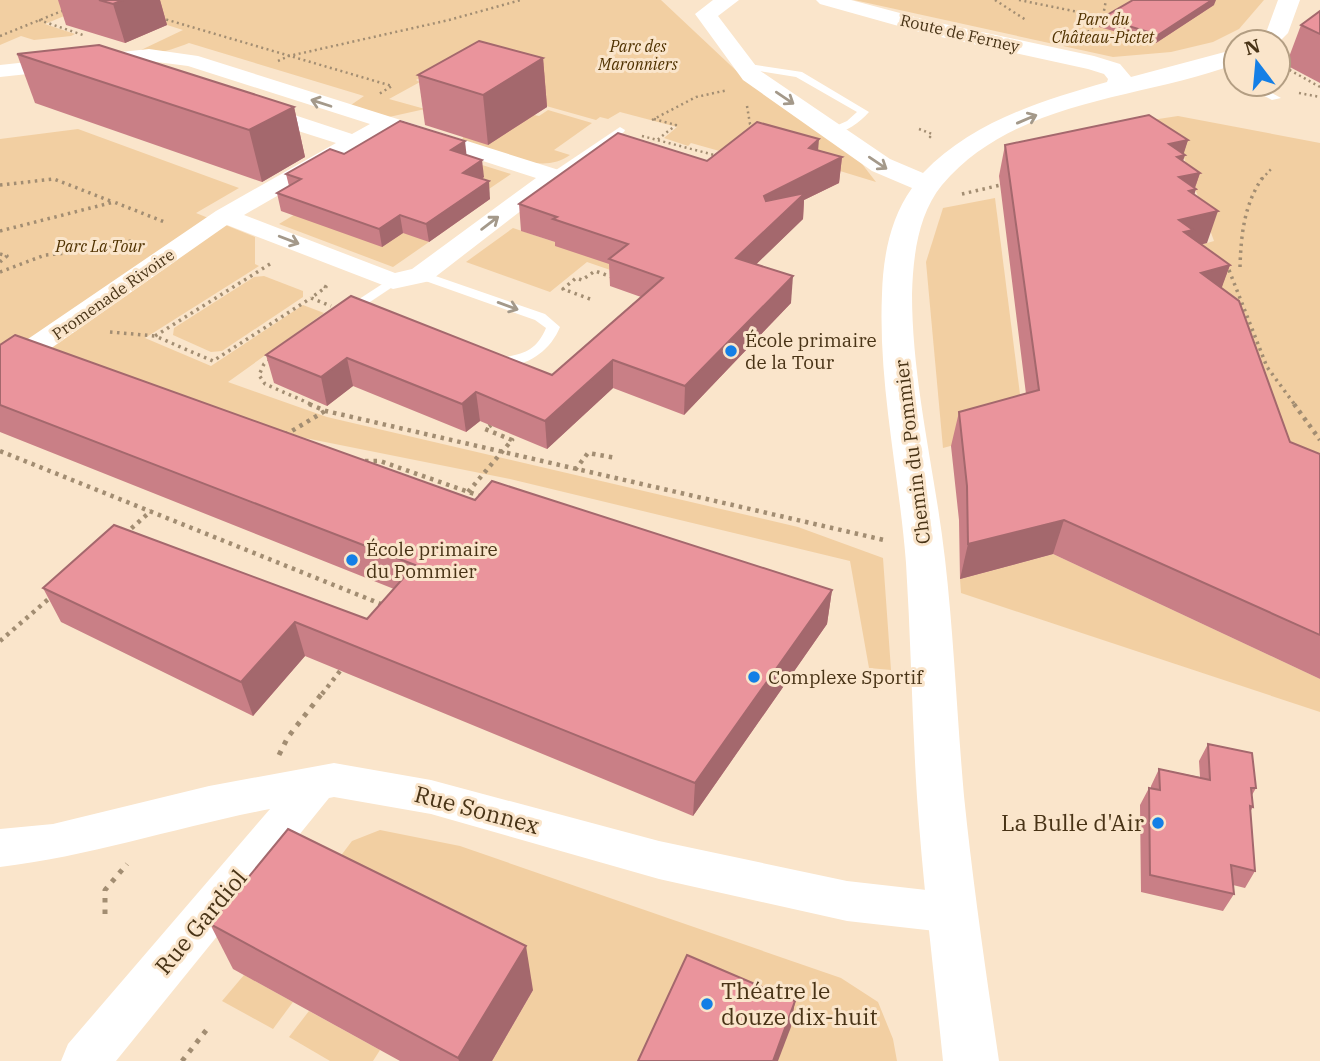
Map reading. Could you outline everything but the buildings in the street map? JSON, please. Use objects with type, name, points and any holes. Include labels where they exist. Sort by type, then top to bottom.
[{"type":"street","points":[[728,0],[706,14],[743,66],[756,93],[833,131],[890,171],[928,185]]},
{"type":"street","name":"Route de Ferney","points":[[827,0],[927,27],[1094,62]]},
{"type":"street","points":[[1261,28],[1286,10]]},
{"type":"street","points":[[1279,28],[1286,10]]},
{"type":"street","points":[[0,71],[149,55],[191,60],[554,176]]},
{"type":"street","points":[[1094,62],[1169,58],[1222,59]]},
{"type":"street","name":"Chemin du Pommier","points":[[971,1061],[941,796],[922,529],[905,403],[897,310],[905,236],[917,201],[928,185],[958,156],[986,138],[1047,110],[1117,87],[1222,61]]},
{"type":"street","points":[[1094,62],[1112,69],[1120,78],[1117,87]]},
{"type":"street","points":[[0,87],[107,76],[151,76]]},
{"type":"street","points":[[233,102],[354,142]]},
{"type":"street","name":"Promenade Rivoire","points":[[0,371],[225,216],[386,124]]},
{"type":"street","points":[[225,216],[393,281],[421,275],[554,176]]},
{"type":"street","name":"Rue Sonnex","points":[[0,848],[53,842],[209,803],[334,780],[431,797],[659,860],[847,901],[953,913]]},
{"type":"street","name":"Rue Gardiol","points":[[85,1061],[318,782]]},
{"type":"lane","points":[[743,66],[799,75],[864,112],[851,123],[833,131]]},
{"type":"lane","points":[[554,176],[620,130]]},
{"type":"lane","points":[[421,275],[540,317],[553,327],[550,338],[538,350],[516,361],[500,363],[488,358]]},
{"type":"lane","points":[[376,313],[356,305],[393,281]]},
{"type":"path","points":[[244,77],[289,55],[449,20],[521,0]]},
{"type":"path","points":[[1019,0],[1103,17]]},
{"type":"path","points":[[1079,41],[1103,17],[1107,8],[1106,0]]},
{"type":"path","points":[[0,36],[77,5]]},
{"type":"path","points":[[155,16],[392,86],[378,94],[391,98]]},
{"type":"path","points":[[1292,71],[1320,87]]},
{"type":"path","points":[[656,141],[676,125],[653,119],[696,97],[756,93]]},
{"type":"path","points":[[756,93],[746,108],[750,124],[763,132]]},
{"type":"path","points":[[620,130],[727,158]]},
{"type":"path","points":[[696,158],[705,152]]},
{"type":"path","points":[[1240,267],[1243,220],[1259,180],[1272,168]]},
{"type":"path","points":[[0,186],[54,178],[175,227],[162,231]]},
{"type":"path","points":[[976,191],[1017,182]]},
{"type":"path","points":[[0,230],[114,202]]},
{"type":"path","points":[[0,272],[46,255],[99,250],[136,240]]},
{"type":"path","points":[[0,254],[8,256],[0,262]]},
{"type":"path","points":[[270,264],[155,335],[213,361],[310,298]]},
{"type":"path","points":[[1229,270],[1267,367],[1320,440]]},
{"type":"path","points":[[590,299],[563,289],[576,278],[582,280],[595,271],[618,279]]},
{"type":"path","points":[[275,356],[264,364],[259,374],[265,384],[326,411],[890,542]]},
{"type":"path","points":[[283,436],[326,411]]},
{"type":"path","points":[[468,492],[512,440],[485,429],[491,425]]},
{"type":"path","points":[[0,451],[390,608],[382,618]]},
{"type":"path","points":[[575,470],[588,453],[616,458]]},
{"type":"path","points":[[360,462],[380,461],[485,498],[477,508]]},
{"type":"path","points":[[124,535],[151,511]]},
{"type":"path","points":[[0,641],[58,591]]},
{"type":"path","points":[[279,755],[288,737],[350,659]]},
{"type":"path","points":[[105,914],[105,890],[132,858]]},
{"type":"path","points":[[182,1061],[208,1028]]},
{"type":"green space","name":"Parc des Maronniers","points":[[0,0],[661,0],[744,78],[859,160],[876,182],[817,164],[723,152],[691,143],[688,146],[664,138],[677,127],[620,112],[608,119],[600,117],[596,120],[454,80],[426,75],[416,80],[420,82],[389,99],[425,109],[389,117],[351,105],[364,96],[189,43],[159,52],[141,50],[183,30],[113,8],[81,9],[45,24],[75,34],[71,36],[34,40],[21,36],[0,45]]},
{"type":"green space","name":"Parc du Château-Pictet","points":[[854,0],[1264,0],[1240,28],[1222,28],[1222,38],[1213,42],[1171,52],[1113,57]]},
{"type":"green space","points":[[548,110],[592,123],[554,150],[570,155],[558,161],[531,163],[517,160],[462,140],[466,129],[504,134],[534,115],[539,116]]},
{"type":"green space","points":[[1178,116],[1320,143],[1320,495],[1274,477],[1197,246],[1214,241],[1178,141],[1060,134]]},
{"type":"green space","name":"Parc La Tour","points":[[78,129],[239,188],[196,213],[255,237],[255,264],[259,266],[145,338],[211,366],[303,305],[324,313],[228,382],[327,417],[798,527],[883,558],[891,670],[869,668],[850,561],[510,479],[305,438],[211,410],[0,365],[0,139]]},
{"type":"green space","points":[[412,143],[511,174],[418,237],[429,242],[393,267],[279,224]]},
{"type":"green space","points":[[995,198],[1024,426],[943,448],[926,262],[943,208]]},
{"type":"green space","points":[[513,228],[558,243],[593,233],[622,274],[587,262],[550,292],[466,262]]},
{"type":"green space","points":[[264,276],[303,291],[303,297],[222,351],[211,352],[173,335],[174,328],[254,277]]},
{"type":"green space","points":[[1053,554],[1320,679],[1320,712],[961,593],[960,579]]},
{"type":"green space","points":[[380,830],[460,846],[841,978],[878,1002],[893,1039],[897,1061],[492,1061],[533,990],[321,882],[352,841]]},
{"type":"green space","points":[[244,975],[293,1002],[273,1029],[222,1001]]},
{"type":"green space","points":[[309,1011],[380,1050],[373,1061],[330,1061],[289,1037]]},
{"type":"place","name":"École primaire de la Tour","points":[[731,351]]},
{"type":"place","name":"École primaire du Pommier","points":[[352,560]]},
{"type":"place","name":"Complexe Sportif","points":[[754,677]]},
{"type":"place","name":"La Bulle d'Air","points":[[1158,823]]},
{"type":"place","name":"Théatre le douze dix-huit","points":[[707,1004]]}]
